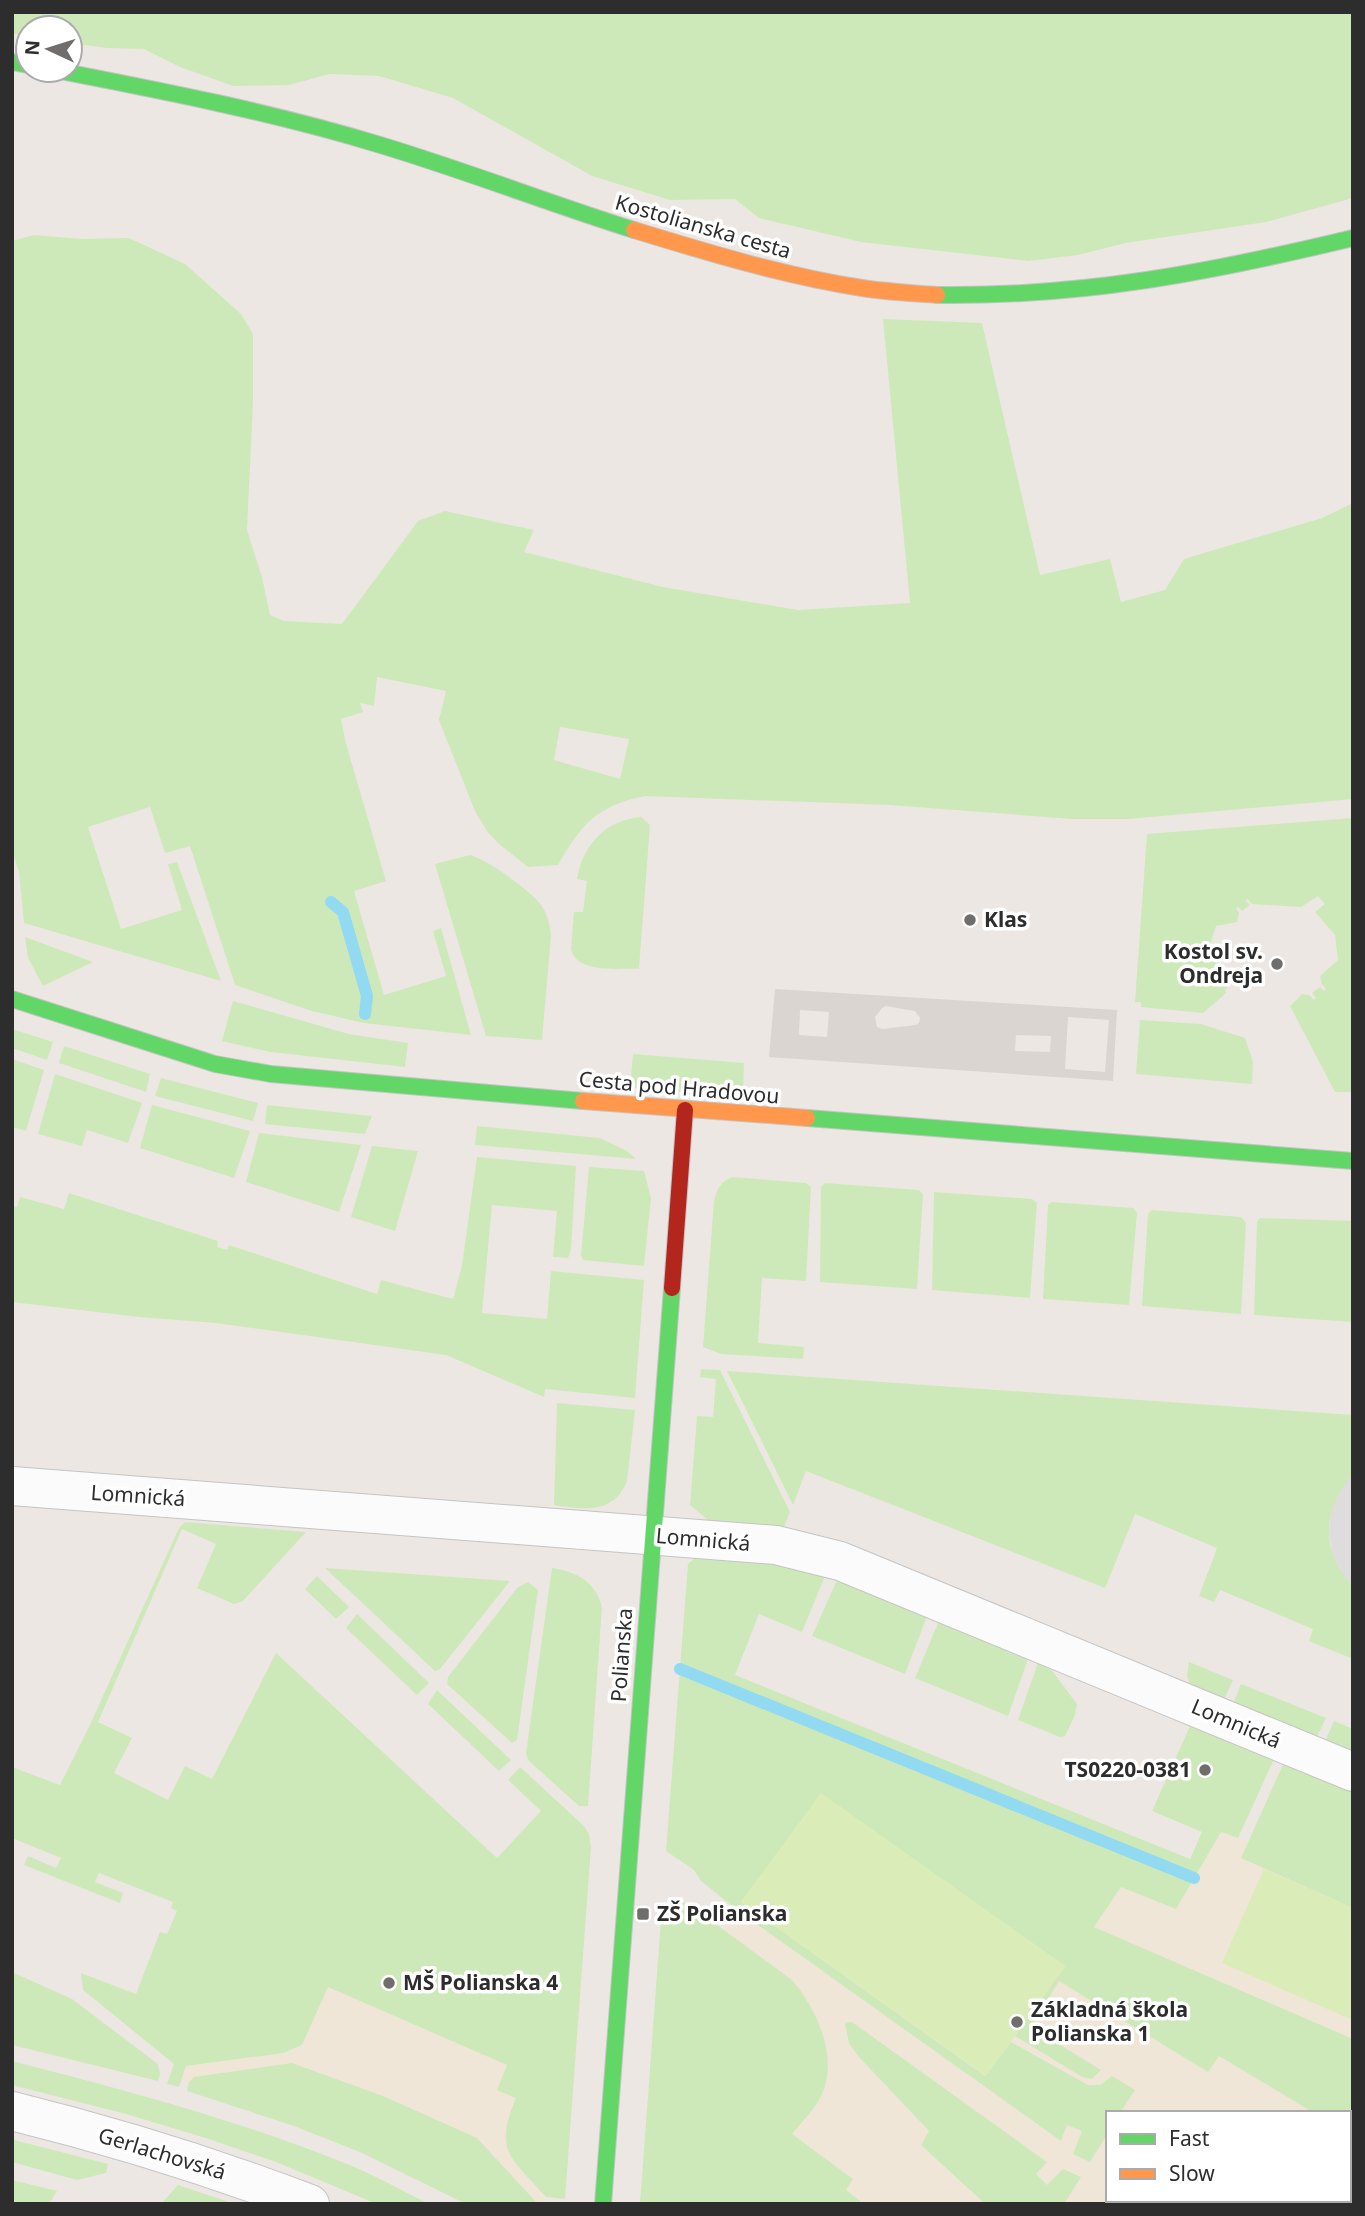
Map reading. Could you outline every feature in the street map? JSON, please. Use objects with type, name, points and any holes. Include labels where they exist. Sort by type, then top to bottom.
[{"type":"street","name":"Kostolianska cesta","points":[[84,76],[226,105],[332,131],[417,156],[601,220],[726,257],[804,277],[874,290],[1018,297],[1113,288],[1353,238]]},
{"type":"street","name":"Cesta pod Hradovou","points":[[12,999],[215,1064],[271,1074],[685,1110],[1353,1161]]},
{"type":"street","name":"Polianska","points":[[603,2204],[685,1110]]},
{"type":"street","name":"Lomnická","points":[[12,1486],[776,1545],[840,1561],[1353,1772]]},
{"type":"street","name":"Gerlachovská","points":[[12,2111],[141,2146],[250,2181],[310,2204]]},
{"type":"shaded area","points":[[775,989],[1117,1010],[1113,1081],[769,1057]],"holes":[[[886,1006],[915,1011],[920,1018],[919,1023],[882,1029],[877,1027],[875,1017]],[[800,1010],[829,1012],[827,1037],[799,1035]],[[1068,1017],[1109,1020],[1105,1072],[1065,1069]],[[1016,1035],[1051,1036],[1050,1052],[1015,1051]]]},
{"type":"shaded area","points":[[1353,1474],[1353,1586],[1333,1556],[1329,1532],[1331,1509],[1341,1487]]},
{"type":"shaded area","name":"Základná škola Polianska 1","points":[[946,1816],[1176,1909],[1221,1832],[1353,1883],[1353,2204],[666,2204],[723,1932],[738,1908],[701,1881]]},
{"type":"shaded area","name":"MŠ Polianska 4","points":[[262,1866],[566,1901],[545,2204],[485,2204],[224,2093],[180,2079]]},
{"type":"green space","points":[[12,12],[1353,12],[1353,198],[1266,222],[1029,261],[861,242],[759,218],[735,199],[670,200],[592,176],[453,98],[379,76],[330,74],[289,85],[233,86],[180,67],[144,49],[84,45],[84,14],[14,14],[12,33]]},
{"type":"green space","points":[[34,235],[82,239],[129,238],[185,264],[241,314],[253,334],[253,403],[247,530],[262,577],[270,615],[284,621],[342,624],[418,521],[445,511],[534,530],[524,552],[663,587],[798,610],[910,603],[883,319],[982,323],[1040,575],[1110,559],[1121,602],[1165,590],[1184,559],[1322,518],[1353,503],[1353,799],[1128,819],[1072,819],[889,805],[645,796],[615,805],[592,818],[558,865],[528,867],[498,843],[475,811],[439,720],[446,691],[377,677],[374,706],[360,703],[363,712],[341,719],[386,881],[354,891],[384,995],[446,976],[433,931],[441,928],[471,1035],[364,1023],[312,1011],[235,985],[190,846],[165,853],[150,807],[88,827],[121,929],[182,910],[168,864],[177,862],[221,981],[24,923],[19,872],[12,851],[12,241]],"holes":[[[560,727],[629,739],[620,779],[554,760]]]},
{"type":"green space","points":[[641,817],[650,825],[639,969],[600,968],[581,963],[571,949],[574,912],[583,912],[587,881],[577,879],[584,855],[590,845],[607,829],[628,819]]},
{"type":"green space","points":[[1353,818],[1353,1092],[1335,1092],[1290,1006],[1302,994],[1309,995],[1314,1000],[1316,998],[1312,993],[1320,987],[1324,991],[1326,989],[1320,976],[1338,960],[1335,935],[1315,912],[1325,904],[1318,896],[1301,907],[1252,904],[1247,898],[1246,901],[1250,905],[1242,911],[1236,908],[1239,913],[1237,922],[1216,926],[1208,952],[1223,968],[1216,981],[1219,983],[1222,980],[1228,987],[1226,993],[1203,1013],[1141,1007],[1141,1002],[1135,1002],[1147,834]]},
{"type":"green space","points":[[470,855],[519,884],[536,899],[547,916],[551,936],[542,1040],[486,1036],[435,864]]},
{"type":"green space","points":[[25,937],[93,962],[43,986],[28,958]]},
{"type":"green space","points":[[233,1001],[349,1034],[408,1043],[405,1067],[271,1052],[222,1041]]},
{"type":"green space","points":[[1140,1020],[1201,1024],[1245,1038],[1253,1062],[1252,1084],[1136,1074]]},
{"type":"green space","points":[[12,1029],[53,1042],[47,1060],[12,1048]]},
{"type":"green space","points":[[64,1046],[150,1074],[146,1092],[59,1063]]},
{"type":"green space","points":[[633,1054],[744,1063],[743,1097],[630,1088]]},
{"type":"green space","points":[[12,1059],[44,1070],[26,1131],[12,1127]]},
{"type":"green space","points":[[55,1074],[142,1103],[128,1143],[87,1130],[82,1146],[38,1134]]},
{"type":"green space","points":[[161,1078],[258,1103],[253,1121],[155,1096]]},
{"type":"green space","points":[[152,1105],[250,1131],[234,1178],[140,1148]]},
{"type":"green space","points":[[267,1105],[372,1116],[365,1134],[265,1124]]},
{"type":"green space","points":[[477,1126],[600,1138],[627,1151],[636,1159],[475,1145]]},
{"type":"green space","points":[[259,1133],[361,1145],[339,1212],[246,1182]]},
{"type":"green space","points":[[372,1146],[418,1151],[395,1231],[351,1217]]},
{"type":"green space","points":[[477,1157],[576,1166],[571,1250],[568,1258],[553,1257],[557,1211],[492,1205],[482,1313],[547,1319],[551,1271],[644,1280],[635,1398],[545,1389],[544,1397],[446,1355],[216,1323],[12,1302],[12,1206],[17,1207],[20,1197],[64,1209],[69,1193],[218,1241],[217,1247],[227,1250],[229,1245],[377,1294],[381,1280],[453,1299],[462,1266]]},
{"type":"green space","points":[[589,1167],[644,1171],[651,1198],[644,1266],[583,1260],[581,1255]]},
{"type":"green space","points":[[732,1177],[806,1183],[811,1187],[806,1281],[762,1278],[758,1343],[804,1347],[803,1359],[721,1354],[703,1347],[714,1201],[720,1186]]},
{"type":"green space","points":[[825,1183],[919,1190],[923,1194],[917,1289],[820,1282],[821,1187]]},
{"type":"green space","points":[[934,1192],[1032,1199],[1037,1203],[1030,1298],[932,1290]]},
{"type":"green space","points":[[1052,1202],[1133,1208],[1137,1213],[1129,1305],[1043,1299],[1048,1205]]},
{"type":"green space","points":[[1152,1210],[1241,1217],[1246,1223],[1241,1314],[1142,1306],[1148,1214]]},
{"type":"green space","points":[[1260,1218],[1353,1221],[1353,1322],[1254,1315],[1257,1222]]},
{"type":"green space","points":[[701,1369],[720,1370],[790,1512],[782,1531],[715,1526],[690,1505],[697,1416],[713,1417],[716,1379],[700,1377]]},
{"type":"green space","points":[[727,1371],[1353,1415],[1353,1474],[1335,1501],[1329,1530],[1335,1559],[1353,1586],[1353,1659],[1309,1641],[1313,1629],[1220,1590],[1214,1602],[1199,1596],[1217,1548],[1135,1514],[1105,1588],[806,1471],[793,1505]]},
{"type":"green space","points":[[557,1403],[635,1410],[627,1481],[621,1492],[606,1504],[587,1508],[554,1505]]},
{"type":"green space","points":[[185,1522],[306,1532],[243,1601],[234,1604],[197,1588],[216,1544],[182,1529],[98,1722],[132,1738],[114,1773],[168,1800],[185,1766],[212,1779],[276,1653],[497,1858],[541,1811],[508,1780],[520,1767],[584,1826],[589,1834],[591,1847],[565,2199],[546,2197],[509,2153],[506,2131],[516,2098],[497,2090],[507,2065],[328,1987],[302,2045],[283,2053],[186,2066],[179,2087],[167,2084],[174,2064],[83,1990],[81,1973],[136,1994],[160,1932],[167,1934],[177,1911],[171,1908],[173,1902],[99,1873],[95,1882],[123,1893],[120,1903],[24,1865],[28,1856],[56,1868],[61,1858],[12,1838],[12,1767],[60,1785],[179,1528]]},
{"type":"green space","points":[[737,1553],[825,1576],[802,1632],[759,1614],[735,1675],[1190,1859],[1202,1832],[1152,1811],[1190,1726],[1275,1757],[1238,1838],[1221,1832],[1176,1909],[1121,1887],[1094,1927],[1353,2039],[1353,2136],[1351,2111],[1311,2111],[1219,2056],[1208,2072],[1059,1981],[1031,2027],[1101,2070],[1092,2079],[1082,2077],[1015,2036],[1065,1966],[821,1794],[741,1902],[985,2076],[1011,2042],[1088,2085],[1100,2085],[1112,2076],[1135,2090],[1121,2111],[1106,2111],[1106,2136],[1090,2162],[1073,2154],[1082,2131],[1067,2125],[1061,2141],[737,1910],[701,1881],[694,1870],[666,1851],[688,1564],[695,1558]]},
{"type":"green space","points":[[325,1568],[510,1581],[440,1669],[435,1671]]},
{"type":"green space","points":[[552,1568],[584,1579],[595,1590],[602,1607],[588,1806],[579,1806],[528,1760],[526,1753]]},
{"type":"green space","points":[[317,1576],[349,1607],[336,1619],[305,1589]]},
{"type":"green space","points":[[837,1580],[927,1616],[905,1674],[812,1636]]},
{"type":"green space","points":[[528,1582],[538,1590],[517,1740],[512,1743],[447,1684],[448,1677],[517,1588]]},
{"type":"green space","points":[[357,1614],[429,1683],[417,1695],[346,1628]]},
{"type":"green space","points":[[939,1621],[1029,1656],[1008,1716],[915,1678]]},
{"type":"green space","points":[[1039,1660],[1053,1672],[1077,1704],[1065,1736],[1060,1737],[1018,1720]]},
{"type":"green space","points":[[1189,1662],[1233,1680],[1220,1708],[1191,1689],[1187,1676]]},
{"type":"green space","points":[[1241,1684],[1326,1718],[1313,1745],[1230,1712]]},
{"type":"green space","points":[[437,1690],[511,1760],[499,1771],[428,1704]]},
{"type":"green space","points":[[1334,1721],[1353,1729],[1353,1760],[1322,1748]]},
{"type":"green space","points":[[1285,1760],[1353,1786],[1353,1908],[1241,1858]]},
{"type":"green space","points":[[821,1793],[1065,1966],[986,2076],[741,1902]]},
{"type":"green space","points":[[1264,1869],[1353,1908],[1353,2020],[1222,1963]]},
{"type":"green space","points":[[673,1902],[694,1908],[792,1980],[802,1992],[824,2037],[828,2069],[819,2100],[792,2134],[853,2179],[846,2190],[864,2204],[640,2204],[662,1906]]},
{"type":"green space","points":[[12,1972],[72,1999],[158,2064],[158,2081],[12,2045]]},
{"type":"green space","points":[[852,2022],[1047,2162],[1036,2174],[1047,2185],[1063,2169],[1081,2177],[1064,2204],[981,2204],[982,2201],[921,2145],[929,2131],[858,2056],[849,2043],[845,2024]]},
{"type":"green space","points":[[12,2061],[142,2096],[269,2135],[352,2166],[429,2204],[377,2204],[276,2162],[209,2139],[126,2114],[12,2085]]},
{"type":"green space","points":[[292,2063],[383,2096],[477,2138],[538,2204],[466,2204],[362,2153],[294,2126],[187,2091],[189,2082],[194,2077]]},
{"type":"green space","points":[[14,2140],[108,2164],[106,2173],[77,2180],[12,2162]]},
{"type":"green space","points":[[12,2180],[57,2191],[49,2204],[12,2204]]},
{"type":"green space","points":[[178,2185],[235,2204],[161,2204]]},
{"type":"waterway","points":[[331,902],[343,912],[367,996],[365,1014]]},
{"type":"waterway","points":[[680,1669],[1194,1878]]},
{"type":"traffic: fast","points":[[84,76],[217,103],[337,132],[634,230]]},
{"type":"traffic: fast","points":[[937,295],[991,295],[1096,287],[1198,272],[1353,238]]},
{"type":"traffic: fast","points":[[12,999],[215,1064],[271,1074],[583,1101]]},
{"type":"traffic: fast","points":[[807,1118],[1353,1161]]},
{"type":"traffic: fast","points":[[603,2204],[672,1288]]},
{"type":"traffic: slow","points":[[634,230],[804,277],[871,289],[937,295]]},
{"type":"traffic: slow","points":[[583,1101],[807,1118]]},
{"type":"traffic: jam","points":[[672,1288],[685,1110]]},
{"type":"place","name":"Klas","points":[[970,920]]},
{"type":"place","name":"Kostol sv. Ondreja","points":[[1277,964]]},
{"type":"place","name":"TS0220-0381","points":[[1205,1770]]},
{"type":"place","name":"ZŠ Polianska","points":[[643,1914]]},
{"type":"place","name":"MŠ Polianska 4","points":[[389,1983]]},
{"type":"place","name":"Základná škola Polianska 1","points":[[1017,2022]]}]
